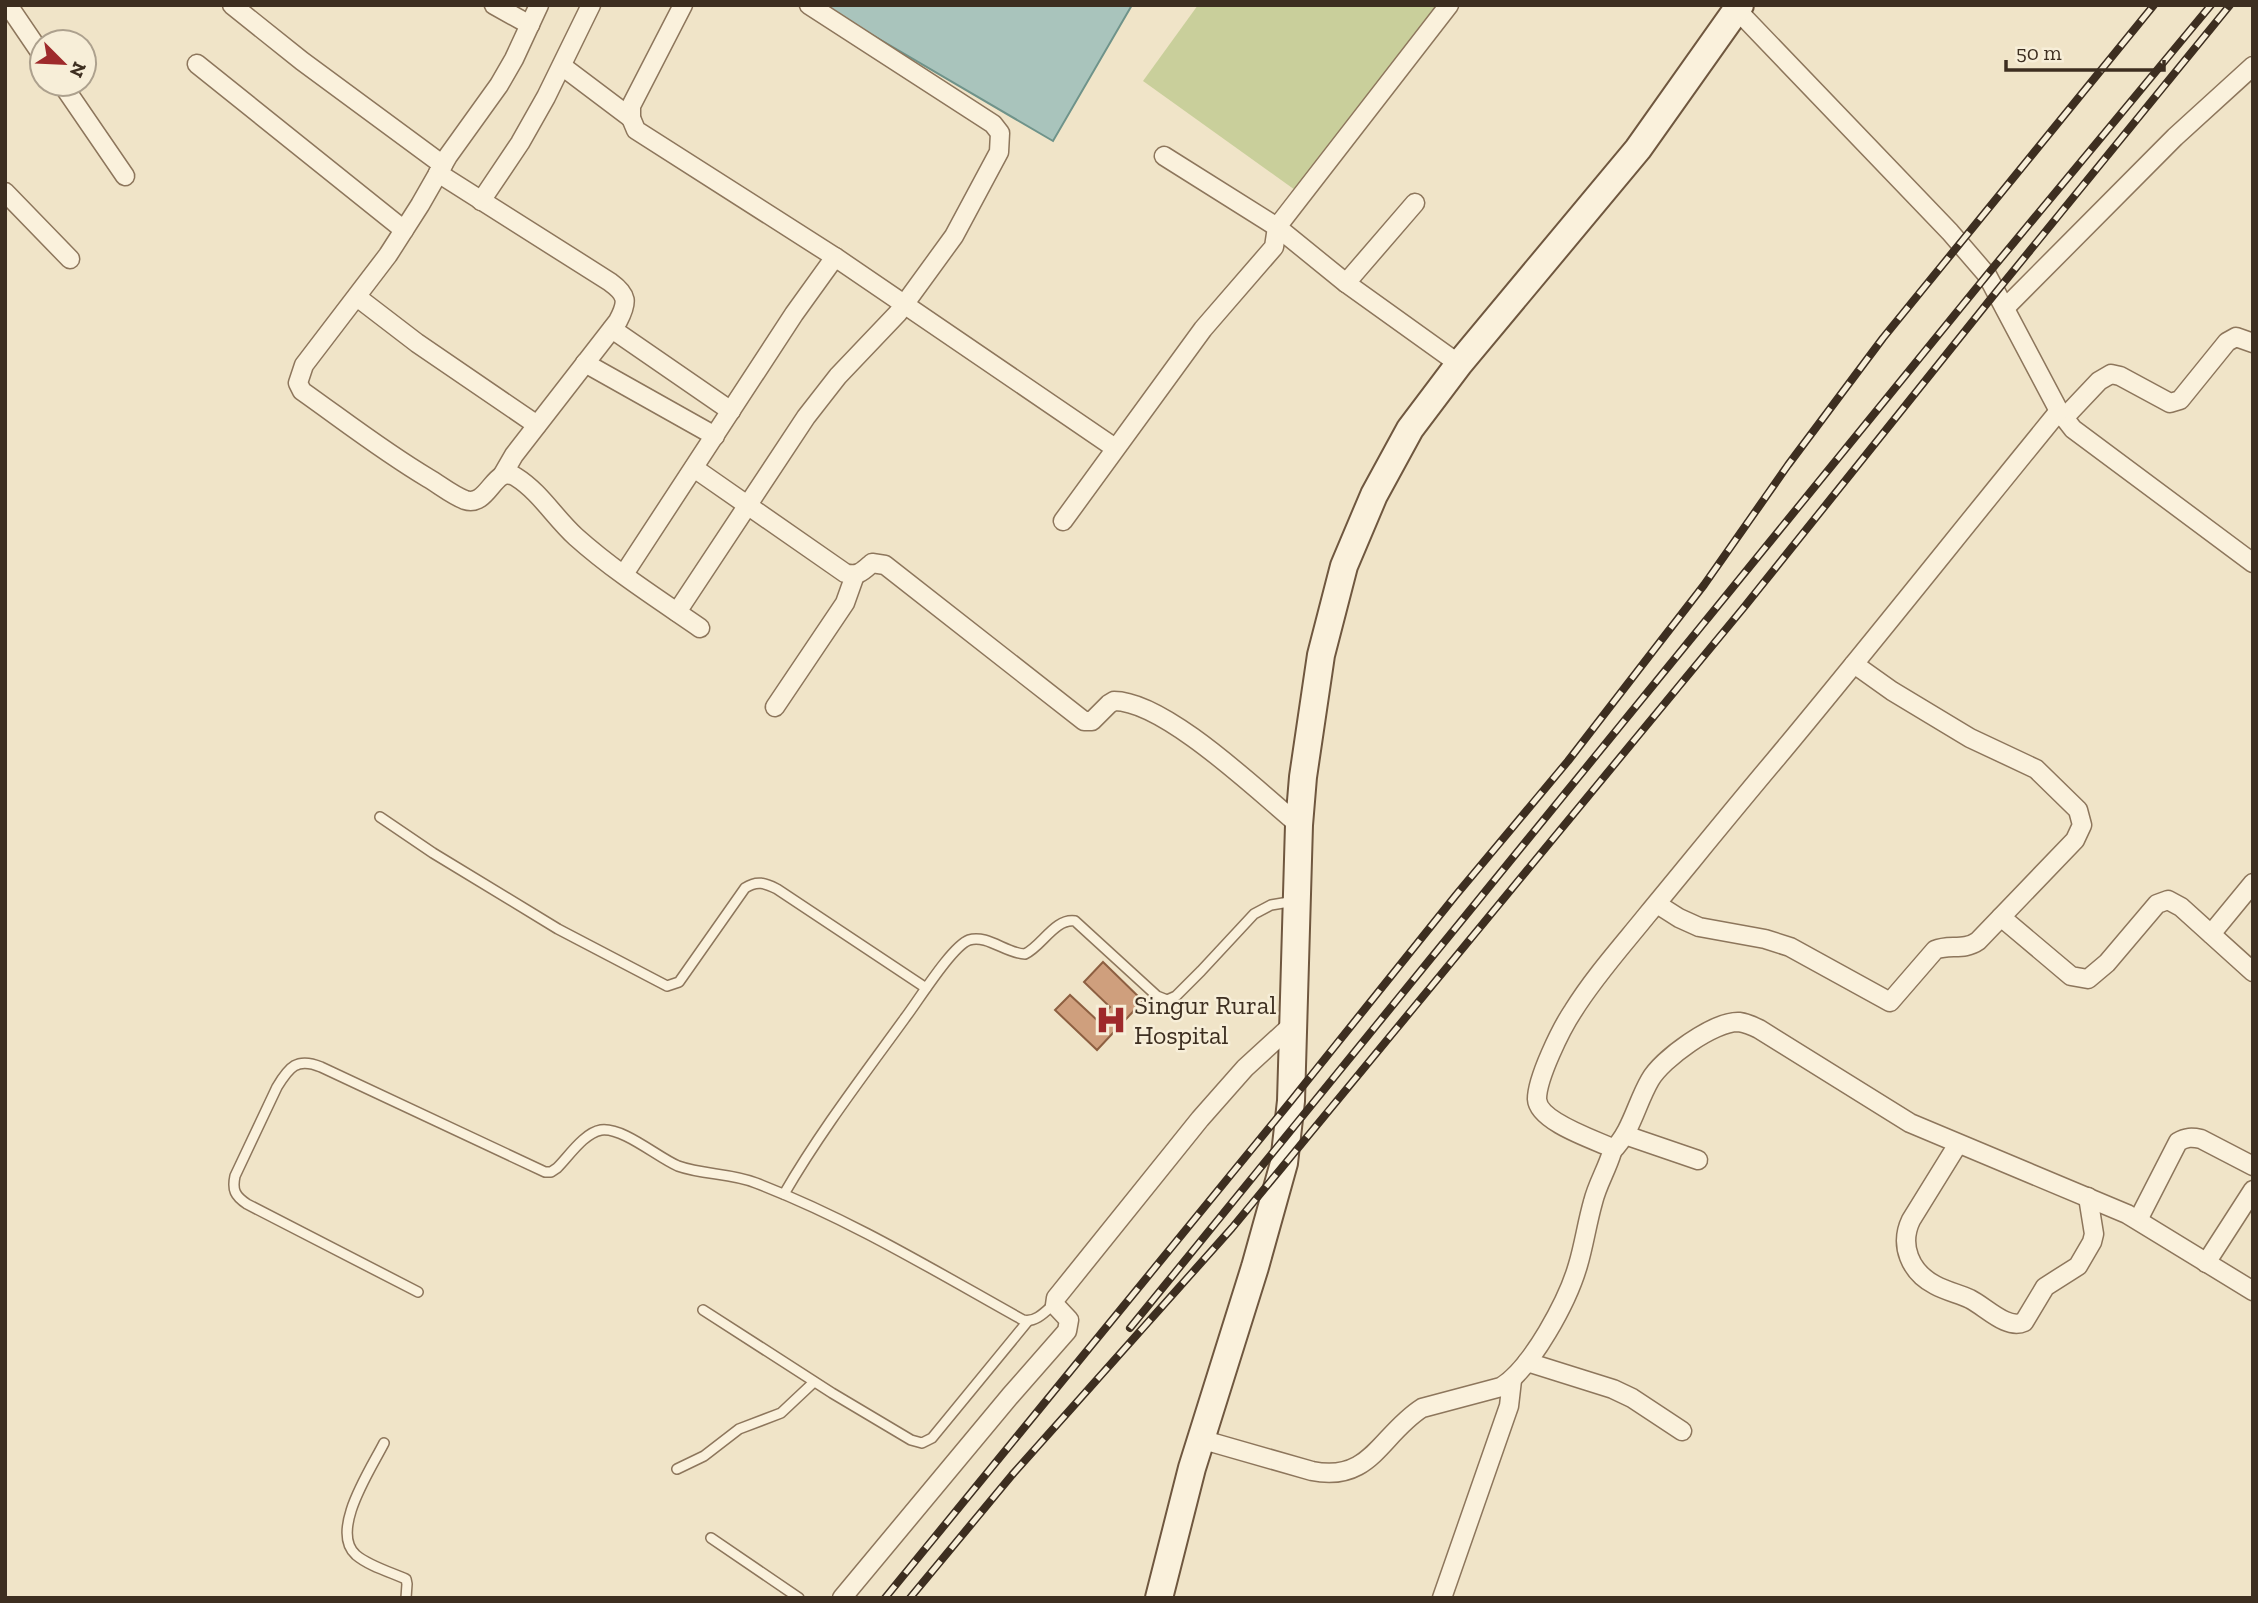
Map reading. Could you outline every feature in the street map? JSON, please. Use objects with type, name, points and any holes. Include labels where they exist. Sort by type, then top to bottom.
[{"type":"main road","points":[[1159,1598],[1200,1440],[1255,1267],[1284,1163],[1291,1101],[1299,825],[1316,677],[1327,625],[1345,566],[1374,495],[1410,429],[1459,364],[1638,149],[1739,8]]},
{"type":"street","points":[[8,5],[28,34]]},
{"type":"street","points":[[232,5],[302,61],[440,169],[481,201],[624,293],[622,312],[612,329],[514,455],[503,474],[479,500],[474,501],[462,499],[405,464],[302,391],[298,377],[304,365],[357,297],[404,230],[440,169],[499,85],[539,5]]},
{"type":"street","points":[[494,5],[530,25]]},
{"type":"street","points":[[481,201],[520,143],[562,66],[591,5]]},
{"type":"street","points":[[683,5],[632,106],[631,118],[636,130],[835,257],[1115,448]]},
{"type":"street","points":[[677,612],[821,396],[905,305],[954,236],[999,152],[1000,132],[993,124],[808,5]]},
{"type":"street","points":[[1063,521],[1203,328],[1274,247],[1276,227],[1449,5]]},
{"type":"street","points":[[1739,8],[1950,232],[1987,275],[2062,415],[2073,429],[2253,563]]},
{"type":"street","points":[[197,64],[404,230]]},
{"type":"street","points":[[562,66],[631,118]]},
{"type":"street","points":[[2006,308],[2175,136],[2253,66]]},
{"type":"street","points":[[72,98],[125,176]]},
{"type":"street","points":[[1164,156],[1276,227],[1346,283],[1459,364]]},
{"type":"street","points":[[5,192],[70,259]]},
{"type":"street","points":[[1346,283],[1415,203]]},
{"type":"street","points":[[624,574],[794,314],[835,257]]},
{"type":"street","points":[[357,297],[416,343],[537,425]]},
{"type":"street","points":[[612,329],[731,411]]},
{"type":"street","points":[[1612,1151],[1610,1147],[1551,1118],[1542,1111],[1538,1102],[1539,1090],[1555,1042],[1574,1008],[1854,664],[2062,415],[2099,381],[2111,374],[2120,376],[2162,400],[2176,403],[2227,342],[2236,337],[2253,343]]},
{"type":"street","points":[[585,363],[715,436]]},
{"type":"street","points":[[694,468],[845,573],[855,575]]},
{"type":"street","points":[[503,474],[518,478],[577,538],[700,628]]},
{"type":"street","points":[[775,707],[845,603],[855,575],[872,563],[885,565],[1084,721],[1092,721],[1114,701],[1145,709],[1168,720],[1299,825]]},
{"type":"street","points":[[1657,904],[1699,927],[1765,939],[1790,947],[1891,1002],[1935,950],[1973,945],[2075,840],[2082,825],[2078,810],[2036,769],[1970,738],[1892,691],[1854,664]]},
{"type":"street","points":[[2211,934],[2253,883]]},
{"type":"street","points":[[2001,917],[2071,976],[2082,979],[2093,976],[2107,963],[2162,901],[2174,902],[2253,972]]},
{"type":"street","points":[[1200,1440],[1319,1472],[1347,1472],[1366,1460],[1411,1415],[1422,1408],[1501,1387],[1512,1380],[1527,1362],[1553,1320],[1573,1280],[1593,1200],[1612,1151],[1625,1135],[1651,1077],[1675,1053],[1701,1036],[1720,1026],[1739,1022],[1759,1029],[1910,1123],[2138,1220],[2253,1291]]},
{"type":"street","points":[[842,1598],[1067,1331],[1069,1320],[1055,1303],[1056,1298],[1209,1109],[1245,1068],[1292,1025]]},
{"type":"street","points":[[1625,1135],[1698,1160]]},
{"type":"street","points":[[2138,1220],[2178,1142],[2183,1138],[2201,1139],[2253,1166]]},
{"type":"street","points":[[1958,1144],[1910,1220],[1906,1250],[1918,1272],[1928,1281],[1971,1300],[2011,1324],[2021,1325],[2045,1287],[2073,1270],[2082,1259],[2094,1234],[2088,1197]]},
{"type":"street","points":[[2206,1263],[2253,1190]]},
{"type":"street","points":[[1527,1362],[1632,1398],[1682,1431]]},
{"type":"street","points":[[1442,1598],[1509,1406],[1512,1380]]},
{"type":"lane","points":[[380,817],[433,853],[558,929],[667,986],[679,982],[745,888],[764,883],[926,988]]},
{"type":"lane","points":[[784,1194],[821,1132],[926,988],[967,940],[979,939],[1012,952],[1025,954],[1062,922],[1070,920],[1080,924],[1157,996],[1171,999],[1254,914],[1270,905],[1297,901]]},
{"type":"lane","points":[[418,1292],[247,1204],[236,1195],[235,1176],[277,1087],[297,1064],[304,1061],[321,1067],[545,1172],[557,1168],[594,1133],[610,1130],[680,1166],[745,1178],[850,1223],[1028,1321]]},
{"type":"lane","points":[[703,1310],[814,1382],[911,1440],[922,1443],[932,1438],[1028,1321],[1055,1303]]},
{"type":"lane","points":[[677,1469],[704,1456],[738,1429],[781,1413],[814,1382]]},
{"type":"lane","points":[[384,1443],[354,1502],[346,1534],[348,1543],[358,1556],[406,1579],[406,1598]]},
{"type":"lane","points":[[711,1538],[799,1598]]},
{"type":"green space","points":[[1198,5],[1448,5],[1309,200],[1143,81]]},
{"type":"water","points":[[821,5],[1132,5],[1053,141]]},
{"type":"building","points":[[1103,962],[1143,1001],[1097,1050],[1055,1010],[1070,995],[1098,1021],[1110,1007],[1084,982]]},
{"type":"railway","points":[[885,1598],[1568,761],[1704,585],[1788,465],[1883,338],[2154,5]]},
{"type":"railway","points":[[1130,1328],[1987,275],[2211,5]]},
{"type":"railway","points":[[910,1598],[1012,1475],[1232,1228],[1745,606],[2230,5]]},
{"type":"place","name":"Singur Rural Hospital","points":[[1111,1020]]}]
